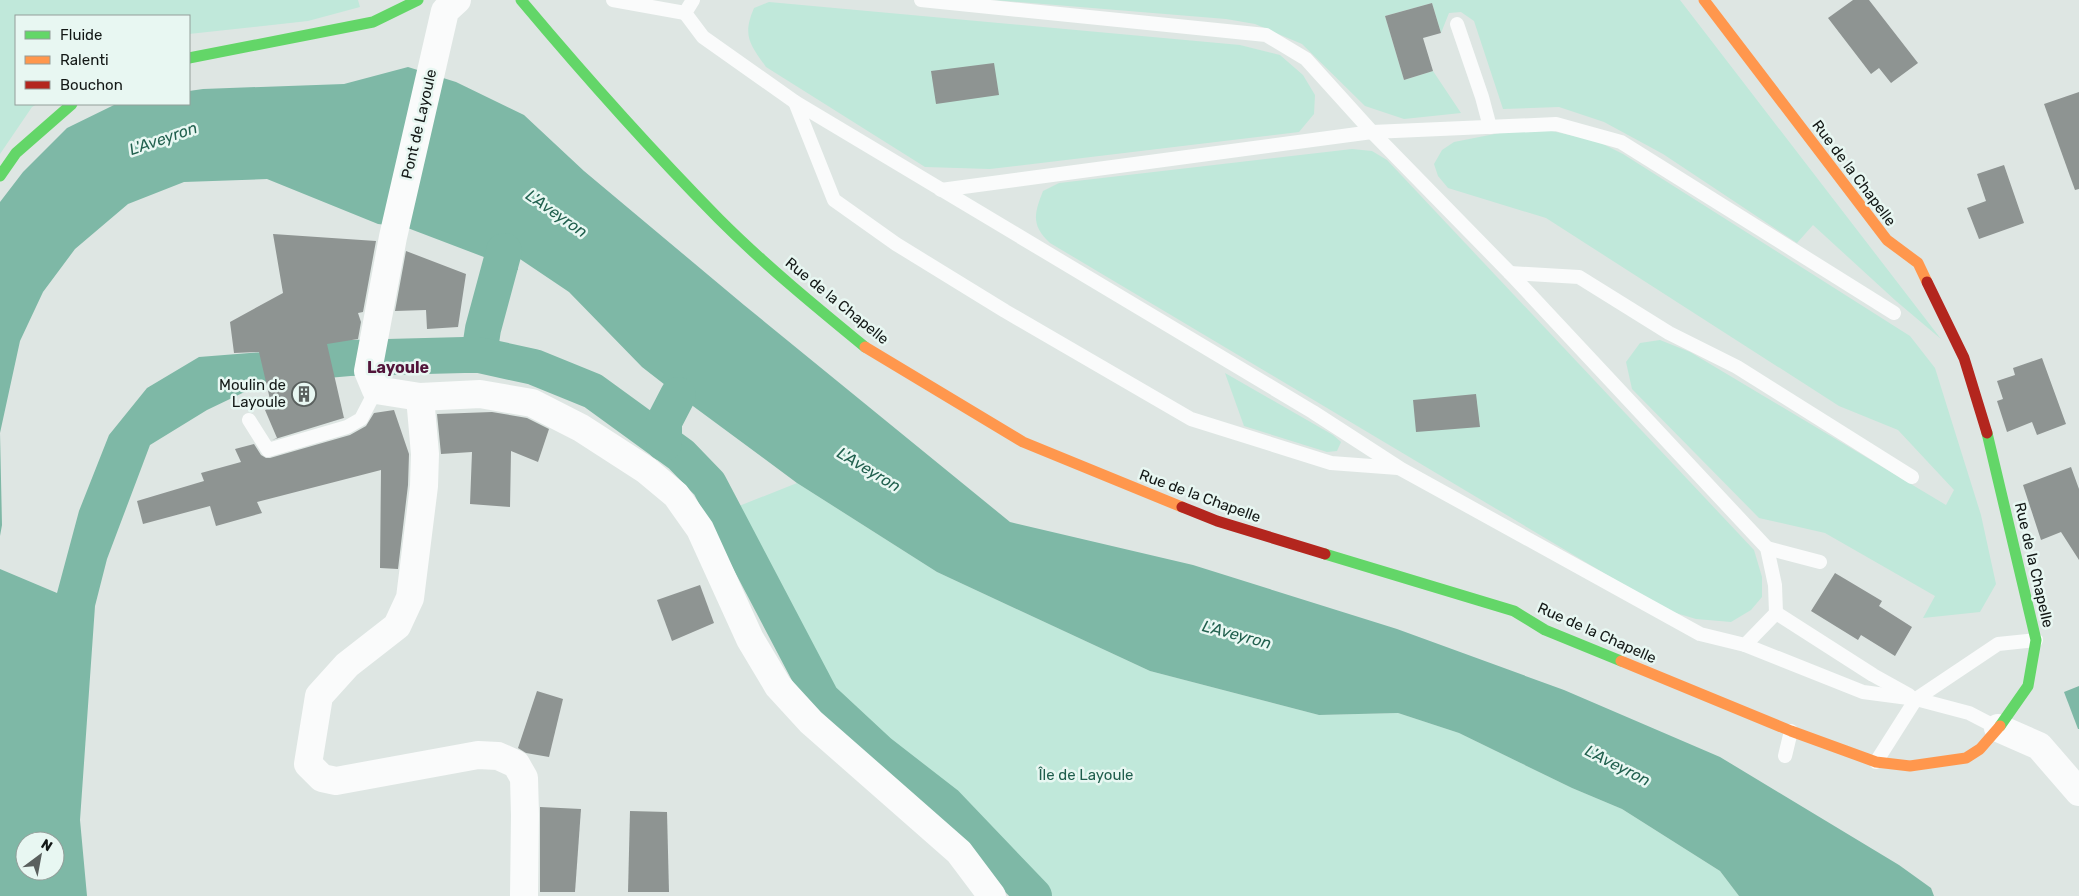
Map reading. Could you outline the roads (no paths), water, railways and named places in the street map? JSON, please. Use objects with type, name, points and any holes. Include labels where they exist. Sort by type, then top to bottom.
[{"type":"street","points":[[190,58],[373,22],[418,0]]},
{"type":"street","name":"Rue de la Chapelle","points":[[521,0],[589,81],[714,213],[804,297],[865,346],[1024,442],[1217,522],[1514,611],[1545,630],[1791,731],[1876,762],[1910,766],[1966,758],[1980,749],[1998,728],[2028,686],[2036,640],[1985,424],[1967,367],[1918,263],[1886,240],[1704,0]]},
{"type":"street","name":"Pont de Layoule","points":[[372,380],[374,335],[393,237],[451,5]]},
{"type":"street","points":[[0,176],[16,153],[71,105]]},
{"type":"street","points":[[372,380],[420,397],[480,394],[532,403],[581,428],[646,470],[676,495],[700,529],[750,639],[778,686],[811,722],[959,852],[992,896]]},
{"type":"street","points":[[420,397],[425,454],[424,486],[410,598],[397,626],[347,666],[320,696],[308,764],[322,778],[336,781],[478,756],[498,756],[516,764],[524,778],[524,896]]},
{"type":"street","points":[[1998,728],[2039,746],[2079,792]]},
{"type":"lane","points":[[613,0],[685,13],[703,37],[795,102],[1313,412],[1401,468],[1700,634],[1745,645],[1863,692],[1916,699],[1969,713],[1998,728]]},
{"type":"lane","points":[[685,13],[693,0]]},
{"type":"lane","points":[[921,0],[1266,35],[1306,59],[1372,132],[1510,273],[1767,548],[1775,586],[1776,613],[1745,645]]},
{"type":"lane","points":[[1457,24],[1482,97],[1490,127]]},
{"type":"lane","points":[[795,102],[834,200],[896,244],[1005,311],[1191,419],[1331,463],[1401,468]]},
{"type":"lane","points":[[942,190],[1372,132],[1556,124],[1621,142],[1894,313]]},
{"type":"lane","points":[[1510,273],[1580,277],[1669,333],[1737,367],[1912,477]]},
{"type":"lane","points":[[249,420],[268,450],[347,427],[361,419],[372,380]]},
{"type":"lane","points":[[1767,548],[1820,562]]},
{"type":"lane","points":[[1776,613],[1873,675],[1916,699]]},
{"type":"lane","points":[[1876,762],[1916,699],[1998,644],[2036,640]]},
{"type":"lane","points":[[1785,756],[1791,731]]},
{"type":"water","name":"L'Aveyron","points":[[408,67],[456,82],[524,115],[584,171],[744,305],[1010,522],[1193,565],[1397,629],[1564,690],[1720,757],[1899,865],[1931,888],[1934,896],[1739,896],[1720,871],[1622,809],[1572,788],[1459,733],[1398,713],[1319,715],[1150,671],[937,572],[797,483],[642,367],[569,292],[517,257],[518,270],[405,227],[378,224],[267,179],[184,182],[128,204],[75,249],[43,292],[20,341],[0,433],[0,202],[23,172],[67,128],[114,105],[190,105],[190,91],[344,84]]},
{"type":"water","points":[[290,350],[297,367],[207,410],[150,445],[107,559],[95,606],[80,820],[87,896],[0,896],[0,569],[57,593],[79,511],[109,435],[147,388],[199,357]]},
{"type":"water","points":[[0,433],[2,525],[0,536]]},
{"type":"water","points":[[2079,686],[2079,729],[2078,729],[2064,692]]},
{"type":"waterway","points":[[479,355],[483,329],[504,251]]},
{"type":"waterway","points":[[281,364],[349,358],[479,355],[534,367],[593,391],[681,455],[709,484],[822,699],[879,752],[946,804],[1034,896]]},
{"type":"waterway","points":[[664,443],[664,422],[678,395]]},
{"type":"place","name":"Moulin de Layoule","points":[[304,394]]},
{"type":"district","name":"Layoule","points":[[398,367]]},
{"type":"park label","name":"Île de Layoule","points":[[1086,775]]}]
